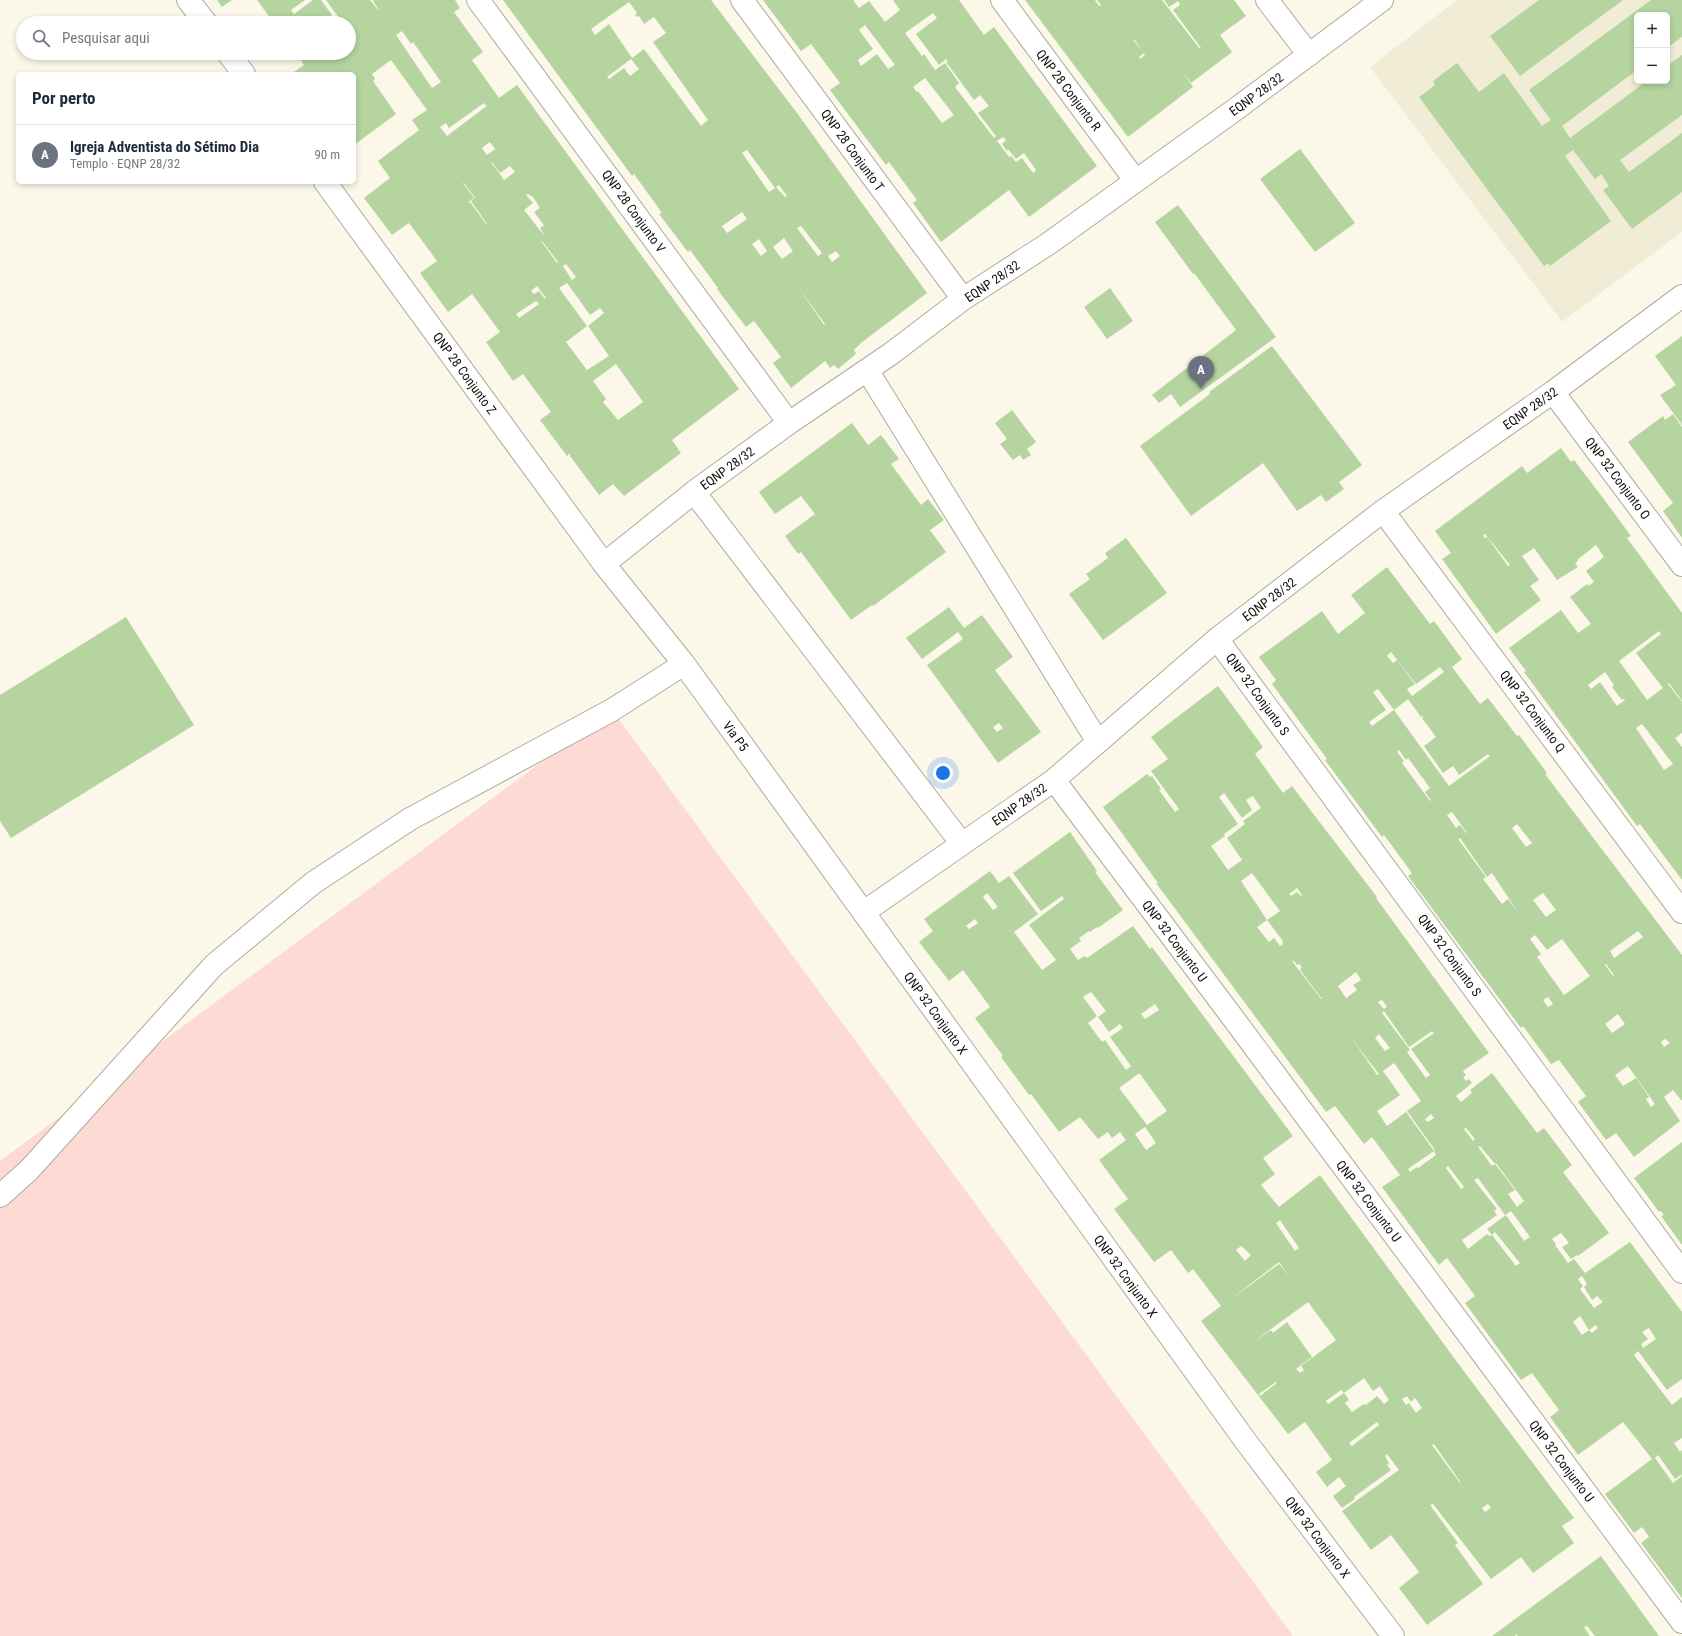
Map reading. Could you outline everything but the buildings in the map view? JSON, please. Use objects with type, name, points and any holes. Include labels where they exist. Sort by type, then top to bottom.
[{"type":"street","points":[[188,0],[201,16]]},
{"type":"street","name":"QNP 28 Conjunto V","points":[[478,0],[789,423]]},
{"type":"street","name":"QNP 28 Conjunto T","points":[[742,0],[963,299]]},
{"type":"street","name":"QNP 28 Conjunto R","points":[[1002,0],[1135,180]]},
{"type":"street","points":[[1267,0],[1309,55]]},
{"type":"street","name":"EQNP 28/32","points":[[604,564],[694,492],[789,423],[892,353],[963,299],[1048,244],[1135,180],[1236,109],[1382,0]]},
{"type":"street","points":[[233,60],[242,72]]},
{"type":"street","name":"QNP 28 Conjunto Z","points":[[326,184],[604,564]]},
{"type":"street","name":"EQNP 28/32","points":[[864,912],[1054,780],[1217,639],[1383,512],[1554,392],[1682,296]]},
{"type":"street","points":[[866,370],[1098,742]]},
{"type":"street","name":"QNP 32 Conjunto O","points":[[1554,392],[1682,565]]},
{"type":"street","points":[[694,492],[962,844]]},
{"type":"street","name":"QNP 32 Conjunto Q","points":[[1383,512],[1682,912]]},
{"type":"street","name":"Via P5","points":[[604,564],[684,664],[864,912]]},
{"type":"street","name":"QNP 32 Conjunto S","points":[[1217,639],[1682,1272]]},
{"type":"street","points":[[0,1196],[29,1170],[214,965],[314,884],[410,819],[612,710],[684,664]]},
{"type":"street","name":"QNP 32 Conjunto U","points":[[1054,780],[1682,1622]]},
{"type":"street","name":"QNP 32 Conjunto X","points":[[864,912],[1247,1443],[1393,1636]]},
{"type":"shaded area","points":[[1457,0],[1682,0],[1682,232],[1562,322],[1370,67]]},
{"type":"shaded area","points":[[612,710],[1293,1636],[0,1636],[0,1161]]},
{"type":"place","name":"Igreja Adventista do Sétimo Dia","points":[[1201,389]]}]
